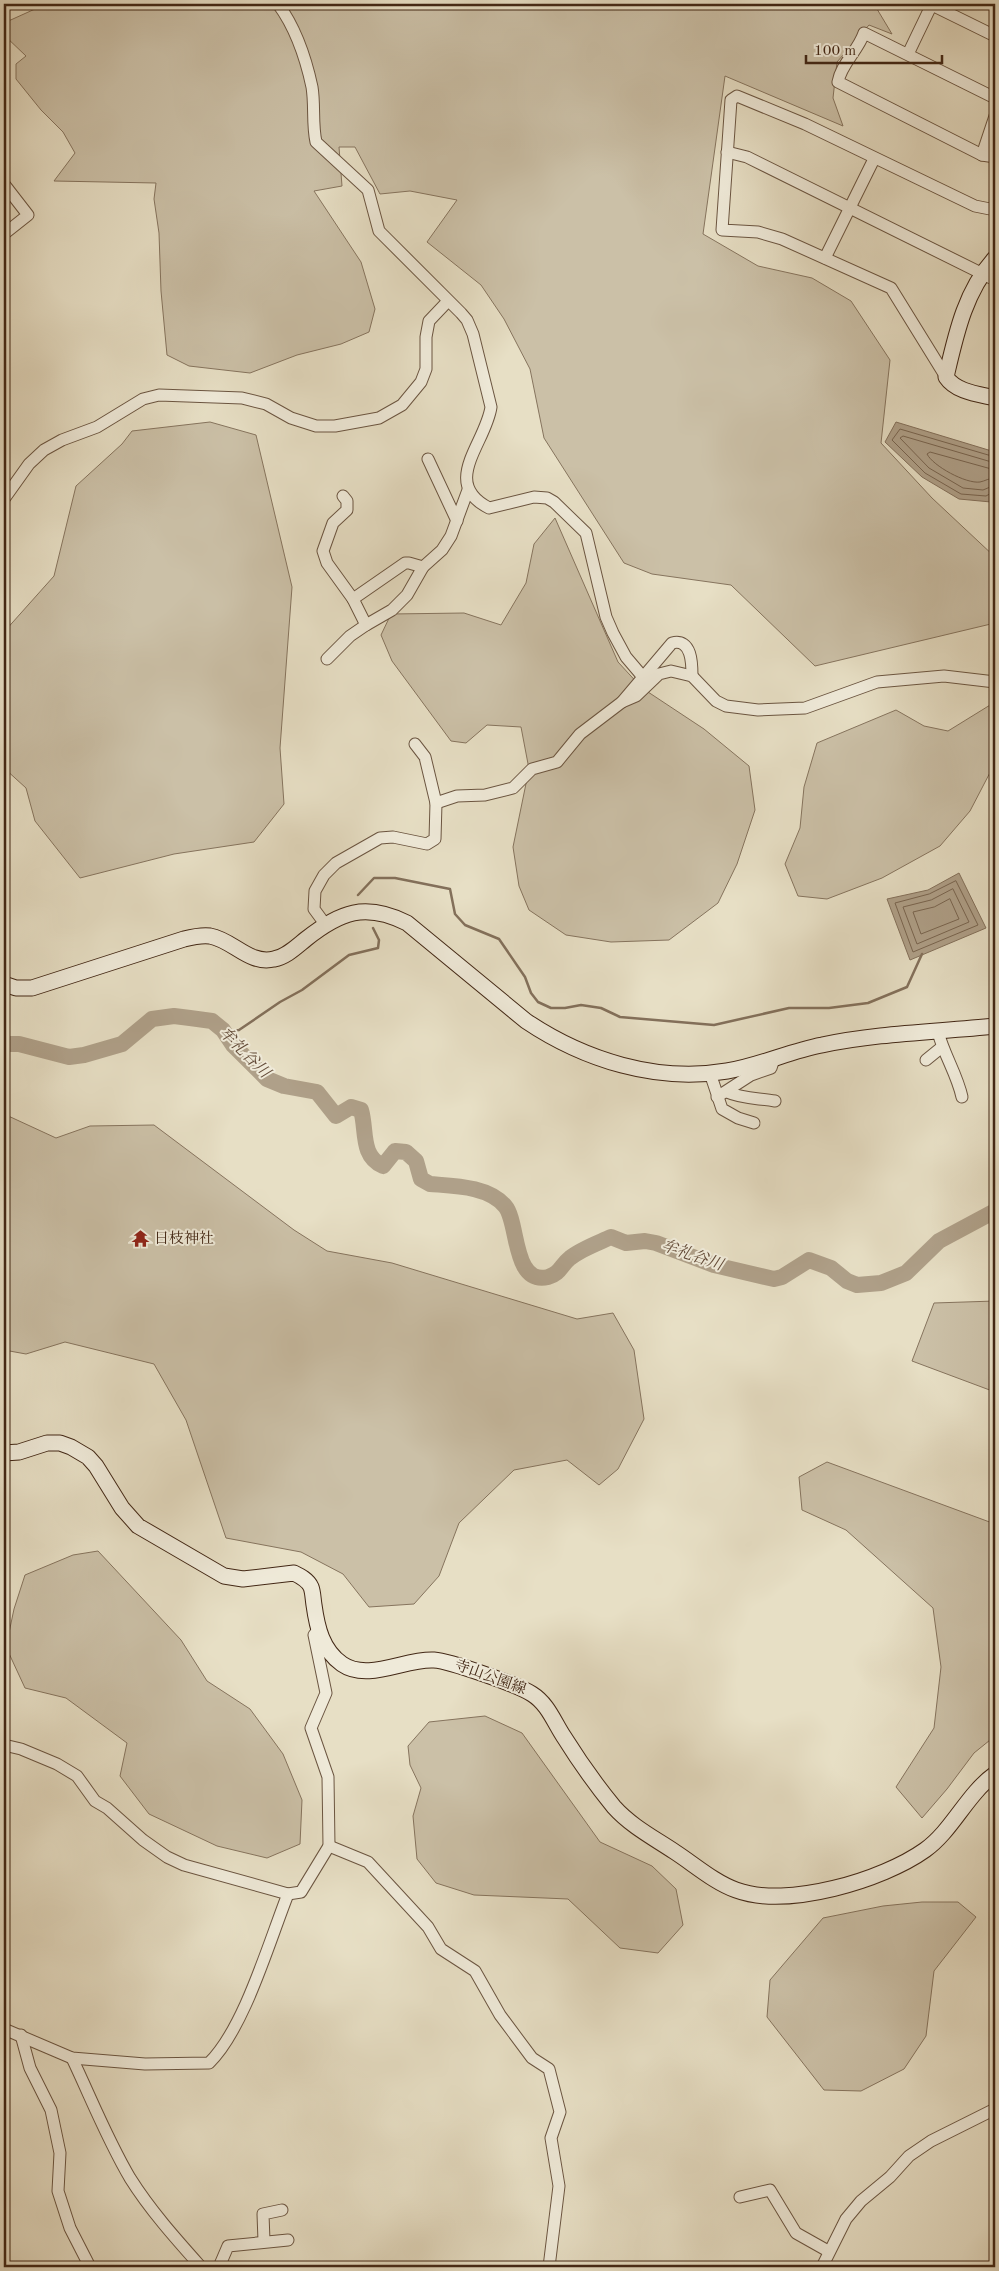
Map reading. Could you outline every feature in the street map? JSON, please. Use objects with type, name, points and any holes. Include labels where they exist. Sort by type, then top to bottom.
[{"type":"street","points":[[278,4],[284,12],[302,52],[310,79],[316,142],[368,190],[379,231],[467,320],[471,327],[490,407],[488,418],[466,472],[468,490],[451,536],[442,550],[423,567],[407,595],[392,610],[366,625],[327,659]]},
{"type":"street","points":[[908,54],[932,4],[995,36]]},
{"type":"street","points":[[995,98],[864,33],[861,42],[839,74],[838,82],[982,155],[995,157]]},
{"type":"street","points":[[995,210],[975,206],[874,159],[805,124],[737,96],[731,100],[722,230],[758,232],[782,239],[892,288],[950,383],[960,389],[995,398]]},
{"type":"street","points":[[982,155],[995,116]]},
{"type":"street","points":[[727,152],[747,157],[989,276]]},
{"type":"street","points":[[825,258],[874,159]]},
{"type":"street","points":[[4,184],[28,215],[4,234]]},
{"type":"street","points":[[946,376],[957,332],[974,288],[989,276],[995,258]]},
{"type":"street","points":[[4,499],[29,464],[44,450],[62,440],[97,427],[143,399],[159,395],[242,398],[266,404],[292,418],[316,426],[335,426],[379,418],[402,405],[421,382],[426,369],[426,337],[429,321],[448,301]]},
{"type":"street","points":[[428,459],[457,521]]},
{"type":"street","points":[[468,490],[482,505],[489,508],[534,496],[547,498],[554,502],[586,533],[606,616],[613,634],[626,657],[643,677]]},
{"type":"street","points":[[343,496],[347,501],[347,510],[333,523],[322,551],[327,563],[353,599],[366,625]]},
{"type":"street","points":[[353,599],[405,563],[423,567]]},
{"type":"street","points":[[436,803],[457,796],[485,795],[512,788],[532,769],[556,762],[580,734],[622,702],[672,643],[682,644],[692,656],[692,676]]},
{"type":"street","points":[[622,702],[629,701],[636,696],[659,674],[671,671],[692,676],[716,701],[726,706],[758,710],[805,708],[877,682],[944,676],[995,682]]},
{"type":"street","points":[[325,924],[314,909],[315,891],[324,875],[336,863],[380,838],[393,837],[427,844],[435,839],[436,803],[424,757],[415,744]]},
{"type":"street","points":[[4,984],[16,988],[32,988],[198,936],[217,938],[260,960],[273,960],[286,954],[325,924],[336,918],[360,912],[392,916],[419,933],[526,1021],[558,1041],[617,1064],[641,1070],[663,1073],[710,1073],[752,1066],[820,1045],[995,1026]]},
{"type":"street","points":[[938,1032],[942,1047],[958,1078],[962,1097]]},
{"type":"street","points":[[926,1060],[942,1047]]},
{"type":"street","points":[[722,1094],[751,1075],[771,1068],[774,1058]]},
{"type":"street","points":[[710,1073],[722,1094],[722,1109],[738,1118],[754,1122]]},
{"type":"street","points":[[722,1094],[740,1098],[760,1098],[775,1101]]},
{"type":"street","name":"寺山公園線","points":[[4,1453],[18,1452],[47,1443],[60,1443],[79,1451],[96,1466],[122,1508],[138,1526],[224,1576],[242,1579],[294,1572],[301,1576],[311,1587],[318,1630],[328,1650],[343,1665],[357,1670],[373,1670],[436,1660],[533,1694],[548,1709],[571,1749],[608,1799],[631,1824],[717,1880],[745,1892],[758,1895],[780,1895],[829,1890],[868,1880],[894,1868],[934,1844],[978,1790],[995,1774]]},
{"type":"street","points":[[4,1745],[57,1764],[77,1776],[95,1801],[107,1808],[143,1840],[167,1857],[184,1865],[288,1894],[300,1892],[329,1846],[328,1777],[311,1728],[326,1693],[314,1635],[318,1630]]},
{"type":"street","points":[[329,1846],[368,1862],[428,1927],[441,1949],[475,1971],[500,2015],[532,2058],[549,2069],[560,2112],[551,2138],[559,2186],[549,2267]]},
{"type":"street","points":[[4,2029],[21,2034],[72,2058],[145,2064],[209,2063],[216,2056],[241,2015],[288,1894]]},
{"type":"street","points":[[21,2034],[30,2068],[51,2110],[60,2154],[58,2191],[70,2228],[90,2267]]},
{"type":"street","points":[[72,2058],[100,2121],[131,2179],[164,2224],[201,2267]]},
{"type":"street","points":[[822,2267],[828,2251],[846,2218],[909,2156],[931,2141],[995,2110]]},
{"type":"street","points":[[740,2197],[770,2190],[796,2233],[828,2251]]},
{"type":"street","points":[[264,2241],[263,2214],[282,2210]]},
{"type":"street","points":[[219,2267],[228,2246],[288,2240]]},
{"type":"shaded area","points":[[32,4],[878,4],[877,9],[892,34],[869,25],[837,62],[833,98],[843,126],[725,76],[703,234],[758,266],[812,278],[851,301],[890,360],[881,443],[932,498],[995,557],[995,623],[815,666],[731,585],[652,574],[624,563],[544,438],[530,369],[504,319],[481,285],[427,242],[457,200],[410,191],[380,194],[355,147],[339,147],[342,186],[314,191],[361,262],[375,309],[369,332],[341,344],[297,355],[250,373],[189,366],[167,355],[161,291],[159,233],[154,199],[156,183],[54,181],[75,153],[63,132],[41,110],[16,79],[16,64],[26,56],[4,35],[4,23],[35,9]]},
{"type":"shaded area","points":[[210,422],[256,435],[292,587],[280,748],[284,804],[254,842],[174,854],[80,878],[35,821],[26,788],[4,768],[4,632],[54,576],[76,486],[122,444],[132,431]]},
{"type":"shaded area","points":[[555,518],[618,662],[642,688],[704,729],[749,766],[755,810],[737,864],[718,903],[669,940],[611,942],[566,935],[529,910],[519,886],[513,847],[529,769],[521,727],[487,725],[466,743],[451,741],[392,661],[381,635],[391,614],[464,613],[501,625],[526,583],[534,544]]},
{"type":"shaded area","points":[[995,702],[995,763],[970,811],[940,846],[882,878],[827,899],[798,896],[785,864],[800,828],[804,787],[817,743],[896,710],[924,726],[948,731]]},
{"type":"shaded area","points":[[4,1114],[56,1138],[90,1126],[154,1125],[294,1230],[327,1251],[392,1263],[577,1319],[613,1313],[634,1350],[644,1419],[618,1469],[599,1485],[567,1460],[514,1470],[459,1523],[439,1576],[414,1604],[369,1607],[343,1574],[301,1552],[226,1538],[186,1420],[154,1364],[65,1342],[26,1354],[4,1350]]},
{"type":"shaded area","points":[[995,1301],[995,1392],[912,1361],[934,1303]]},
{"type":"shaded area","points":[[827,1462],[995,1524],[995,1736],[974,1753],[922,1818],[896,1787],[934,1728],[941,1667],[933,1608],[846,1530],[802,1510],[799,1477]]},
{"type":"shaded area","points":[[98,1551],[181,1640],[207,1681],[250,1709],[283,1754],[302,1800],[300,1844],[267,1858],[217,1846],[149,1814],[120,1776],[127,1743],[66,1698],[25,1688],[6,1647],[14,1609],[25,1575],[73,1555]]},
{"type":"shaded area","points":[[485,1716],[522,1733],[600,1842],[652,1866],[676,1889],[683,1925],[658,1953],[620,1948],[568,1899],[474,1895],[436,1883],[417,1859],[413,1816],[421,1788],[410,1765],[408,1746],[429,1722]]},
{"type":"shaded area","points":[[922,1902],[958,1902],[976,1917],[934,1971],[926,2036],[904,2069],[861,2091],[824,2090],[767,2017],[770,1980],[823,1918],[883,1906]]},
{"type":"water","points":[[896,422],[995,452],[995,489],[991,502],[959,499],[922,477],[885,442]]},
{"type":"water","points":[[959,873],[986,928],[910,960],[887,899],[928,890]]},
{"type":"waterway","points":[[358,895],[374,878],[395,878],[450,889],[455,914],[465,925],[499,939],[525,977],[531,993],[538,1002],[551,1008],[581,1005],[601,1008],[620,1017],[714,1025],[789,1008],[829,1008],[868,1003],[907,987],[922,954]]},
{"type":"waterway","points":[[224,1032],[239,1030],[280,1002],[302,990],[349,955],[378,948],[379,940],[373,928]]},
{"type":"waterway","name":"牟礼谷川","points":[[4,1044],[19,1044],[69,1057],[84,1055],[122,1044],[152,1019],[174,1016],[212,1021],[223,1030],[233,1045],[267,1079],[284,1086],[317,1092],[336,1116],[351,1107],[361,1110],[368,1149],[376,1162],[383,1166],[395,1151],[406,1152],[416,1161],[421,1179],[430,1184],[470,1188],[498,1199],[505,1206],[509,1214],[522,1262],[528,1272],[536,1277],[552,1276],[574,1255],[611,1237],[626,1243],[645,1241],[656,1243],[714,1265],[774,1279],[782,1277],[809,1260],[831,1268],[847,1281],[857,1285],[881,1283],[906,1273],[939,1241],[995,1211]]},
{"type":"place","name":"日枝神社","points":[[140,1239]]}]
